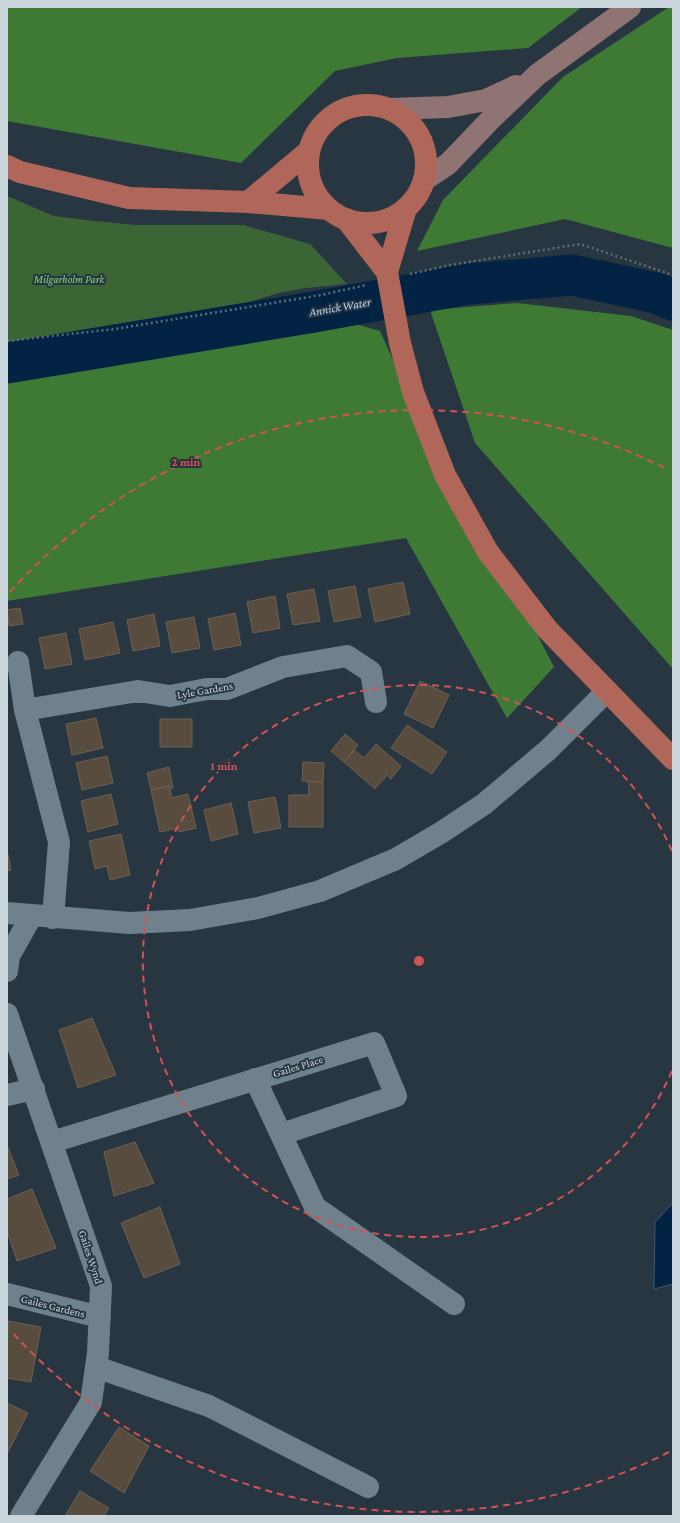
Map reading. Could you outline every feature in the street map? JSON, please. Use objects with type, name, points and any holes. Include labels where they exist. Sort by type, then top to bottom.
[{"type":"main road","points":[[424,180],[448,164],[492,118],[537,75],[630,7]]},
{"type":"main road","points":[[390,109],[448,107],[486,100],[537,75]]},
{"type":"main road","points":[[7,166],[20,172],[129,198],[248,202],[338,214],[369,223],[388,219],[406,208],[415,199],[424,180],[427,159],[425,147],[415,128],[400,114],[390,109],[370,104],[350,107],[324,122],[313,140],[309,151],[309,173],[312,186],[319,198],[338,214],[396,274]]},
{"type":"main road","points":[[248,202],[309,151]]},
{"type":"main road","points":[[406,208],[396,274],[400,343],[413,392],[445,475],[488,552],[547,629],[673,759]]},
{"type":"street","name":"Lyle Gardens","points":[[26,710],[138,691],[170,696],[207,689],[227,689],[283,667],[347,656],[371,672],[376,702]]},
{"type":"street","points":[[18,662],[26,710],[59,842],[53,918]]},
{"type":"street","points":[[7,913],[53,918],[129,923],[190,920],[258,908],[320,891],[396,859],[442,832],[484,804],[548,750],[607,691]]},
{"type":"street","points":[[7,972],[9,956],[32,916]]},
{"type":"street","name":"Gailes Wynd","points":[[7,1014],[101,1286],[98,1353],[91,1402],[20,1516]]},
{"type":"street","name":"Gailes Place","points":[[52,1142],[374,1043],[396,1096],[282,1134]]},
{"type":"street","points":[[255,1079],[315,1207],[454,1304]]},
{"type":"street","points":[[7,1094],[34,1089]]},
{"type":"street","name":"Gailes Gardens","points":[[7,1294],[100,1317]]},
{"type":"street","points":[[96,1367],[209,1406],[368,1487]]},
{"type":"path","points":[[396,274],[580,244],[673,275]]},
{"type":"path","points":[[7,341],[115,329],[321,295],[367,284]]},
{"type":"green space","points":[[7,7],[582,7],[528,48],[397,58],[335,71],[241,163],[7,121]]},
{"type":"green space","points":[[669,7],[673,7],[673,248],[565,219],[417,251],[443,200],[563,77]]},
{"type":"green space","name":"Milgarholm Park","points":[[7,196],[54,216],[136,225],[243,225],[310,244],[347,284],[306,288],[279,293],[216,312],[171,320],[115,335],[7,348]]},
{"type":"green space","points":[[517,303],[631,316],[673,330],[673,669],[475,443],[430,310]]},
{"type":"green space","points":[[314,312],[380,331],[445,475],[509,580],[554,667],[507,718],[406,538],[7,601],[7,368],[56,355]]},
{"type":"water","points":[[673,1203],[673,1284],[654,1289],[655,1222]]},
{"type":"building","points":[[403,582],[410,614],[375,622],[368,589]]},
{"type":"building","points":[[355,586],[361,617],[334,622],[328,591]]},
{"type":"building","points":[[314,589],[320,621],[293,625],[287,594]]},
{"type":"building","points":[[275,596],[280,628],[253,633],[247,602]]},
{"type":"building","points":[[20,608],[23,624],[9,626],[7,610]]},
{"type":"building","points":[[235,613],[241,645],[214,650],[208,619]]},
{"type":"building","points":[[154,614],[160,646],[133,651],[127,620]]},
{"type":"building","points":[[194,617],[200,648],[172,653],[166,622]]},
{"type":"building","points":[[113,622],[120,653],[85,660],[79,629]]},
{"type":"building","points":[[66,633],[72,664],[45,669],[39,638]]},
{"type":"building","points":[[420,681],[449,695],[433,728],[404,714]]},
{"type":"building","points":[[96,718],[103,748],[72,755],[66,724]]},
{"type":"building","points":[[160,719],[192,719],[192,747],[160,747]]},
{"type":"building","points":[[407,725],[447,752],[432,774],[391,748]]},
{"type":"building","points":[[345,734],[358,745],[344,762],[331,751]]},
{"type":"building","points":[[376,744],[401,766],[391,779],[387,775],[375,789],[344,762],[354,750],[364,758]]},
{"type":"building","points":[[107,756],[113,783],[82,790],[76,763]]},
{"type":"building","points":[[303,762],[324,763],[323,782],[302,781]]},
{"type":"building","points":[[169,767],[173,788],[170,789],[169,786],[151,790],[147,773]]},
{"type":"building","points":[[308,781],[323,782],[323,827],[289,827],[289,795],[309,795]]},
{"type":"building","points":[[169,786],[172,798],[188,794],[196,828],[179,832],[178,828],[160,832],[151,790]]},
{"type":"building","points":[[111,794],[118,824],[88,832],[81,801]]},
{"type":"building","points":[[275,797],[281,828],[254,833],[248,802]]},
{"type":"building","points":[[231,803],[238,834],[211,841],[204,810]]},
{"type":"building","points":[[121,834],[130,875],[110,880],[107,866],[95,869],[89,841]]},
{"type":"building","points":[[7,850],[11,870],[7,871]]},
{"type":"building","points":[[92,1018],[116,1075],[78,1088],[59,1030]]},
{"type":"building","points":[[135,1142],[154,1183],[114,1196],[104,1152]]},
{"type":"building","points":[[7,1145],[19,1175],[7,1179]]},
{"type":"building","points":[[32,1189],[56,1248],[17,1261],[7,1231],[7,1199]]},
{"type":"building","points":[[160,1207],[180,1264],[144,1278],[121,1223]]},
{"type":"building","points":[[8,1321],[41,1327],[31,1382],[7,1378]]},
{"type":"building","points":[[7,1403],[28,1413],[8,1452],[7,1451]]},
{"type":"building","points":[[119,1427],[149,1446],[124,1493],[90,1471]]},
{"type":"building","points":[[80,1491],[109,1508],[104,1516],[65,1516]]},
{"type":"waterway","name":"Annick Water","points":[[7,363],[314,312],[468,284],[572,275],[656,293],[673,300]]}]
